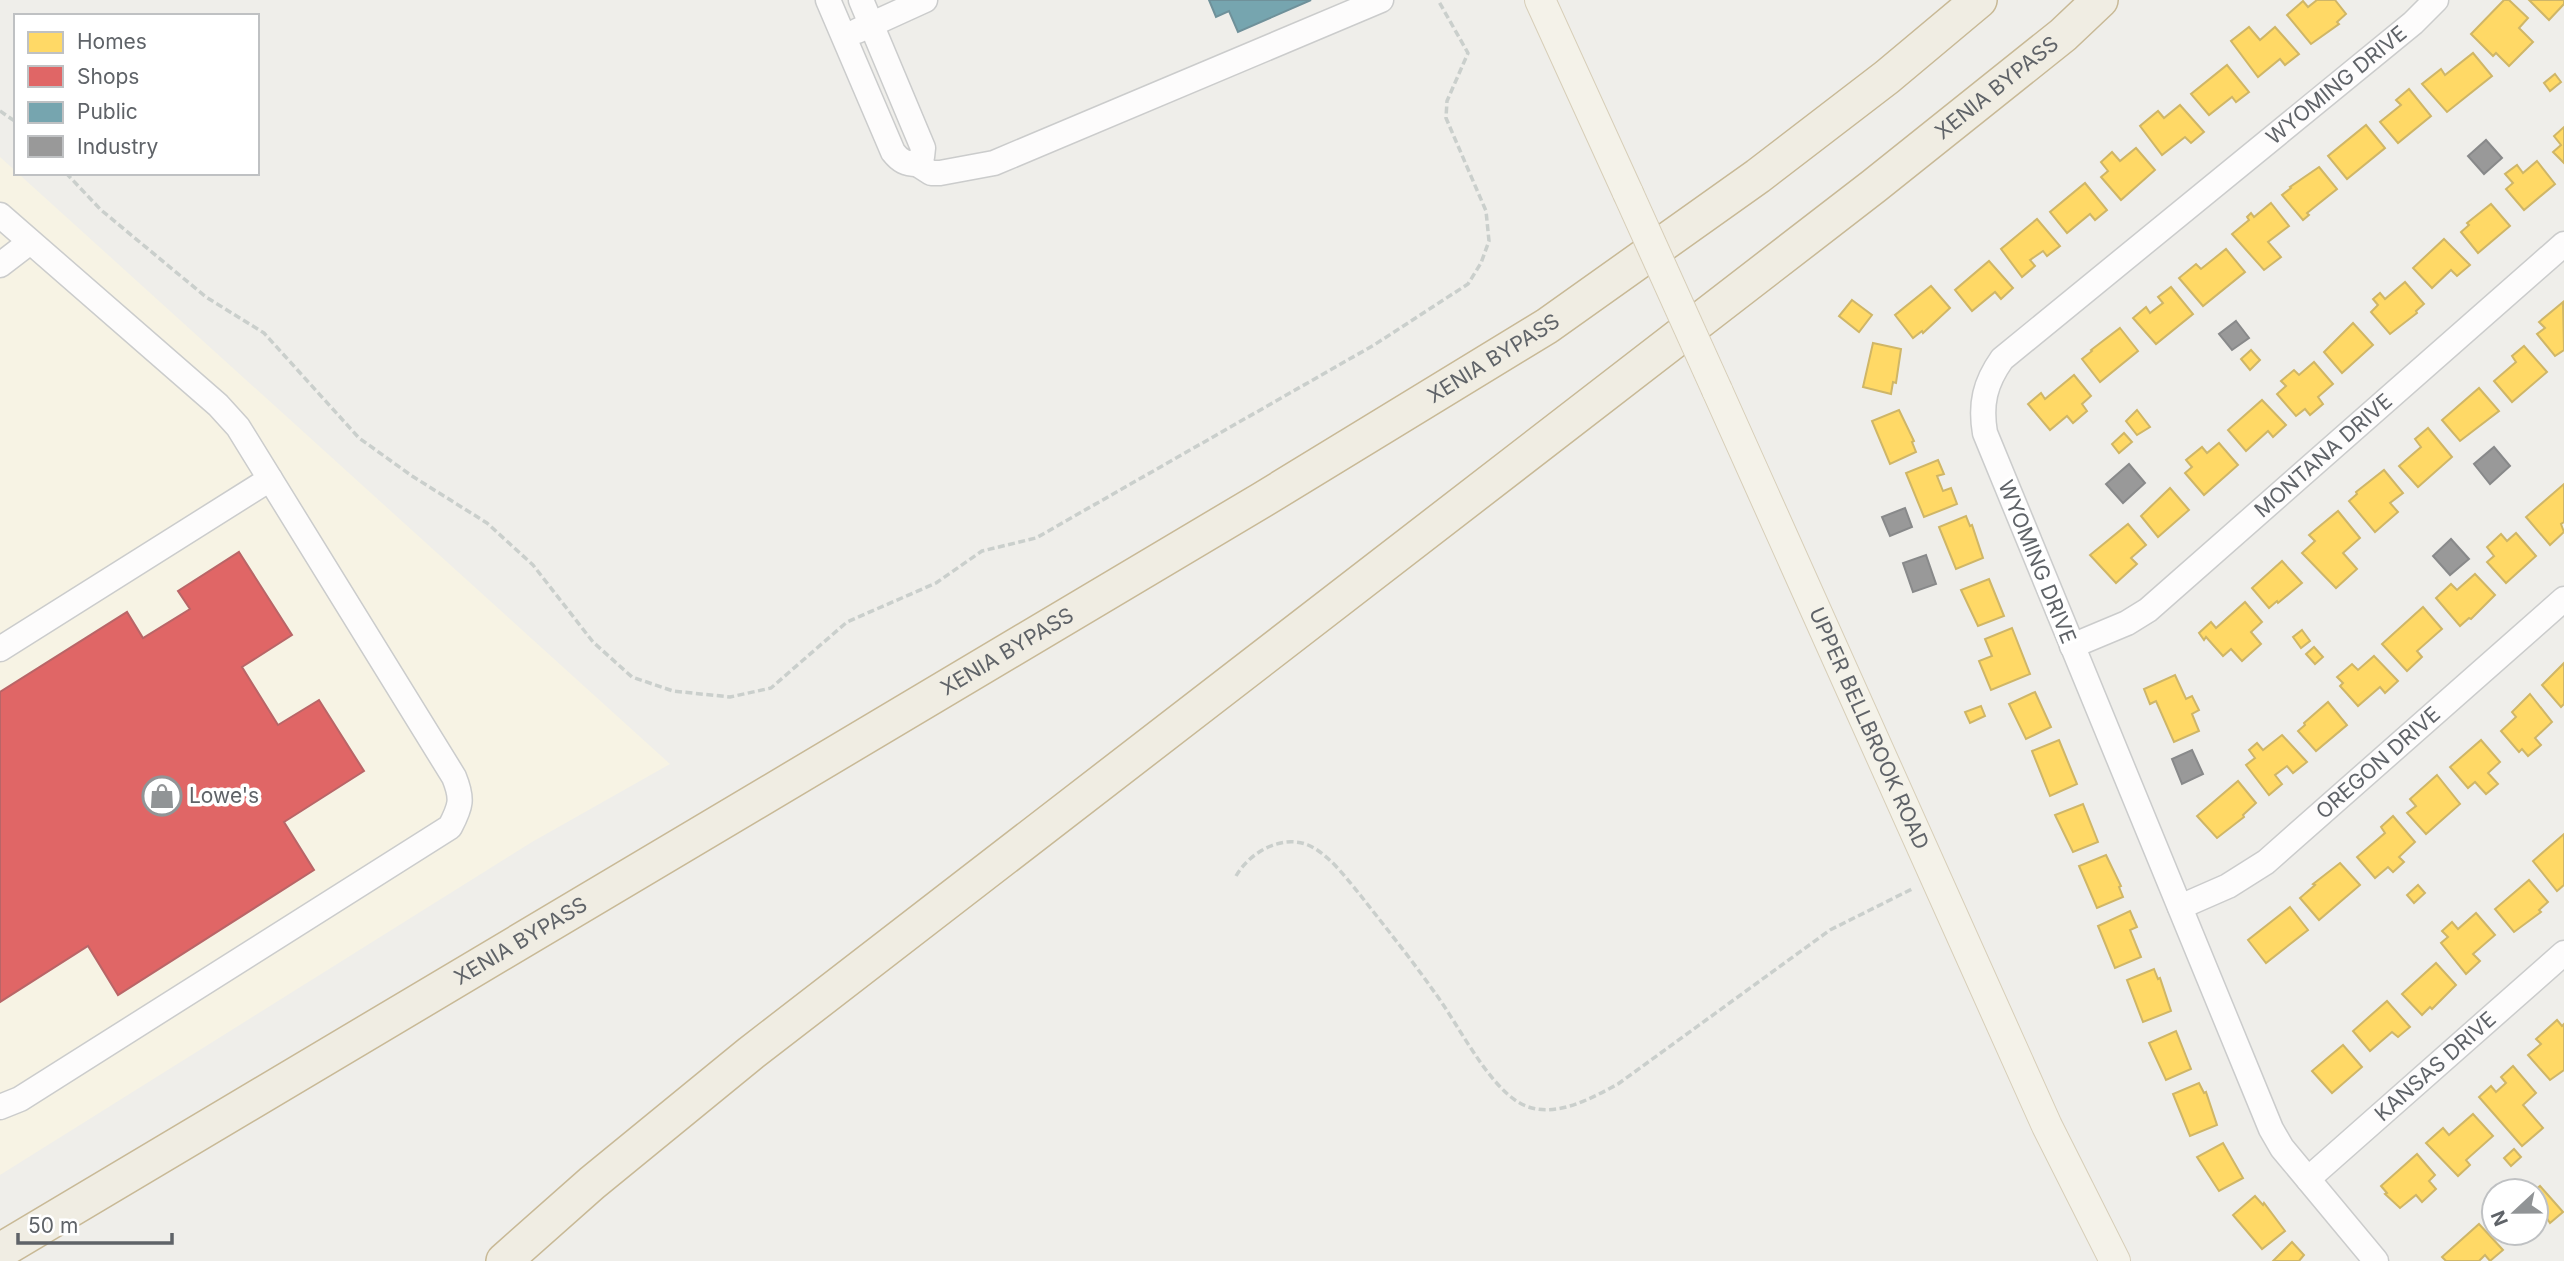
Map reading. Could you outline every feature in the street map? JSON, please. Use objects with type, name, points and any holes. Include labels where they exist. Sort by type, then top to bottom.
[{"type":"highway","name":"XENIA BYPASS","points":[[0,1251],[1262,500],[1546,326],[1758,176],[1887,77],[1979,0]]},
{"type":"highway","name":"XENIA BYPASS","points":[[504,1261],[592,1183],[751,1053],[1874,186],[2063,35],[2100,0]]},
{"type":"highway","points":[[0,1230],[314,1049],[505,952]]},
{"type":"main road","name":"UPPER BELLBROOK ROAD","points":[[1540,0],[2047,1126],[2115,1261]]},
{"type":"street","points":[[828,0],[893,152],[899,160],[917,164],[931,173],[994,163],[1381,0]]},
{"type":"street","points":[[861,0],[923,148],[922,158],[917,164]]},
{"type":"street","points":[[844,37],[925,0]]},
{"type":"street","name":"WYOMING DRIVE","points":[[2376,1261],[2282,1147],[2271,1129],[1985,433],[1982,416],[1983,400],[1990,376],[2002,359],[2413,23],[2436,0]]},
{"type":"street","points":[[0,215],[218,405],[238,427],[454,777],[461,796],[450,827],[20,1099],[0,1107]]},
{"type":"street","points":[[0,265],[30,242]]},
{"type":"street","name":"MONTANA DRIVE","points":[[2072,646],[2127,623],[2148,610],[2564,244]]},
{"type":"street","points":[[0,649],[270,480]]},
{"type":"street","name":"OREGON DRIVE","points":[[2180,907],[2228,886],[2266,862],[2564,599]]},
{"type":"street","name":"KANSAS DRIVE","points":[[2308,1179],[2564,953]]},
{"type":"path","points":[[68,175],[101,210],[206,297],[264,333],[359,439],[412,477],[487,523],[533,565],[593,642],[632,677],[673,691],[730,697],[771,688],[847,622],[936,583],[982,551],[1036,538],[1374,345],[1468,284],[1481,263],[1489,241],[1486,211],[1446,118],[1447,101],[1468,53],[1438,0]]},
{"type":"path","points":[[1236,876],[1248,859],[1272,846],[1297,842],[1309,845],[1323,854],[1407,954],[1489,1073],[1519,1103],[1556,1110],[1585,1102],[1618,1084],[1830,930],[1936,877]]},
{"type":"shaded area","points":[[0,157],[14,170],[14,175],[20,175],[670,764],[532,842],[0,1175]]},
{"type":"building: Homes","points":[[2317,0],[2335,0],[2346,14],[2337,22],[2339,24],[2311,44],[2287,15],[2303,1],[2308,7]]},
{"type":"building: Homes","points":[[2504,0],[2509,0],[2528,18],[2519,28],[2533,42],[2509,66],[2496,53],[2493,56],[2471,34]]},
{"type":"building: Homes","points":[[2529,0],[2564,0],[2564,4],[2549,20]]},
{"type":"building: Homes","points":[[2249,27],[2260,40],[2275,27],[2299,54],[2285,65],[2280,59],[2258,77],[2231,41]]},
{"type":"building: Homes","points":[[2473,53],[2492,76],[2447,112],[2422,84],[2441,69],[2445,75]]},
{"type":"building: Homes","points":[[2227,65],[2249,92],[2236,102],[2232,97],[2209,115],[2191,94]]},
{"type":"building: Homes","points":[[2555,74],[2561,82],[2550,91],[2544,83]]},
{"type":"building: Homes","points":[[2409,89],[2431,116],[2398,143],[2380,122],[2401,105],[2396,100]]},
{"type":"building: Homes","points":[[2180,105],[2204,132],[2191,143],[2185,137],[2162,155],[2140,126],[2158,111],[2164,118]]},
{"type":"building: Homes","points":[[2366,125],[2385,148],[2347,179],[2328,156]]},
{"type":"building: Homes","points":[[2564,127],[2564,163],[2553,152],[2561,145],[2554,136]]},
{"type":"building: Homes","points":[[2136,148],[2155,170],[2121,200],[2101,177],[2108,171],[2101,162],[2112,152],[2120,161]]},
{"type":"building: Homes","points":[[2537,161],[2555,184],[2524,210],[2506,189],[2513,183],[2505,174],[2517,165],[2523,173]]},
{"type":"building: Homes","points":[[2319,167],[2337,189],[2307,213],[2309,215],[2303,220],[2282,195]]},
{"type":"building: Homes","points":[[2085,183],[2107,210],[2095,220],[2090,214],[2067,233],[2050,212]]},
{"type":"building: Homes","points":[[2271,203],[2289,226],[2268,242],[2281,257],[2264,270],[2232,234],[2249,220],[2247,217],[2251,213],[2254,217]]},
{"type":"building: Homes","points":[[2491,204],[2510,226],[2478,253],[2461,232],[2469,225],[2467,223]]},
{"type":"building: Homes","points":[[2037,219],[2060,246],[2047,256],[2043,251],[2030,260],[2035,266],[2022,277],[2001,249]]},
{"type":"building: Homes","points":[[2444,239],[2470,265],[2457,276],[2451,270],[2432,288],[2413,268]]},
{"type":"building: Homes","points":[[2226,249],[2245,272],[2203,306],[2179,278],[2196,264],[2201,269]]},
{"type":"building: Homes","points":[[1989,261],[2013,288],[2001,299],[1995,292],[1972,311],[1955,290]]},
{"type":"building: Homes","points":[[2405,282],[2424,304],[2417,313],[2390,334],[2371,312],[2378,305],[2373,299],[2380,293],[2385,299]]},
{"type":"building: Homes","points":[[1931,286],[1950,308],[1923,333],[1922,331],[1913,338],[1895,315]]},
{"type":"building: Homes","points":[[2171,287],[2193,314],[2156,344],[2133,318],[2146,307],[2150,313],[2163,303],[2158,297]]},
{"type":"building: Homes","points":[[1852,300],[1872,315],[1859,332],[1839,316]]},
{"type":"building: Homes","points":[[2563,302],[2564,350],[2555,356],[2537,334],[2545,328],[2539,322]]},
{"type":"building: Homes","points":[[2353,323],[2373,345],[2342,373],[2324,352]]},
{"type":"building: Homes","points":[[2120,328],[2138,351],[2100,382],[2082,359]]},
{"type":"building: Homes","points":[[1873,343],[1901,349],[1896,383],[1893,382],[1891,394],[1863,387]]},
{"type":"building: Homes","points":[[2524,346],[2547,372],[2512,402],[2494,381],[2516,362],[2512,356]]},
{"type":"building: Homes","points":[[2251,350],[2260,360],[2250,370],[2241,359]]},
{"type":"building: Homes","points":[[2314,362],[2333,384],[2318,397],[2323,404],[2310,415],[2305,409],[2296,416],[2277,394],[2286,386],[2281,381],[2294,370],[2299,375]]},
{"type":"building: Homes","points":[[2074,375],[2091,396],[2082,404],[2087,411],[2073,423],[2067,416],[2050,430],[2028,404],[2041,393],[2045,399]]},
{"type":"building: Homes","points":[[2479,388],[2499,411],[2460,441],[2442,420]]},
{"type":"building: Homes","points":[[2262,400],[2286,425],[2273,437],[2268,431],[2246,451],[2228,430]]},
{"type":"building: Homes","points":[[1899,410],[1914,441],[1912,442],[1916,452],[1890,464],[1872,421]]},
{"type":"building: Homes","points":[[2137,410],[2150,427],[2137,435],[2126,421]]},
{"type":"building: Homes","points":[[2428,428],[2452,457],[2418,487],[2399,466],[2421,447],[2415,439]]},
{"type":"building: Homes","points":[[2124,433],[2132,442],[2119,453],[2112,444]]},
{"type":"building: Homes","points":[[2219,443],[2238,465],[2204,495],[2185,473],[2192,467],[2186,460],[2202,447],[2207,453]]},
{"type":"building: Homes","points":[[1938,460],[1944,474],[1937,476],[1943,491],[1951,488],[1957,504],[1924,517],[1906,473]]},
{"type":"building: Homes","points":[[2384,470],[2403,493],[2390,503],[2398,512],[2375,532],[2349,501]]},
{"type":"building: Homes","points":[[2564,484],[2564,522],[2561,524],[2564,532],[2550,545],[2526,517]]},
{"type":"building: Homes","points":[[2170,488],[2189,510],[2158,537],[2141,516]]},
{"type":"building: Homes","points":[[2338,511],[2360,538],[2343,553],[2357,569],[2336,588],[2302,553],[2315,541],[2309,535]]},
{"type":"building: Homes","points":[[1966,516],[1970,526],[1972,525],[1983,558],[1956,569],[1939,527]]},
{"type":"building: Homes","points":[[2128,524],[2146,545],[2131,558],[2137,564],[2116,583],[2090,555]]},
{"type":"building: Homes","points":[[2516,533],[2536,556],[2506,583],[2487,562],[2494,556],[2487,547],[2501,534],[2507,541]]},
{"type":"building: Homes","points":[[2282,561],[2302,583],[2269,608],[2252,588]]},
{"type":"building: Homes","points":[[2475,574],[2495,595],[2460,626],[2436,598],[2451,584],[2457,590]]},
{"type":"building: Homes","points":[[1989,579],[2004,616],[1978,626],[1961,590]]},
{"type":"building: Homes","points":[[2245,602],[2262,622],[2251,632],[2261,644],[2242,661],[2231,649],[2223,656],[2199,633],[2211,622],[2216,628]]},
{"type":"building: Homes","points":[[2423,607],[2442,629],[2417,651],[2422,657],[2407,671],[2382,644]]},
{"type":"building: Homes","points":[[2012,628],[2030,674],[1991,690],[1979,661],[1992,656],[1985,639]]},
{"type":"building: Homes","points":[[2302,630],[2310,641],[2301,648],[2293,637]]},
{"type":"building: Homes","points":[[2314,647],[2323,657],[2315,664],[2306,654]]},
{"type":"building: Homes","points":[[2374,656],[2398,681],[2385,693],[2380,687],[2358,706],[2340,686],[2343,683],[2337,677],[2352,664],[2358,670]]},
{"type":"building: Homes","points":[[2564,663],[2564,704],[2561,707],[2542,685]]},
{"type":"building: Homes","points":[[2175,675],[2186,699],[2192,696],[2199,710],[2192,714],[2199,731],[2174,742],[2156,701],[2150,704],[2144,689]]},
{"type":"building: Homes","points":[[2035,692],[2051,727],[2026,739],[2009,704]]},
{"type":"building: Homes","points":[[2530,694],[2552,722],[2535,738],[2541,745],[2528,756],[2522,749],[2519,752],[2501,731],[2516,717],[2512,712]]},
{"type":"building: Homes","points":[[2328,702],[2347,725],[2316,751],[2298,731]]},
{"type":"building: Homes","points":[[1981,706],[1985,716],[1970,723],[1965,712]]},
{"type":"building: Homes","points":[[2282,735],[2307,762],[2293,773],[2287,766],[2275,775],[2282,784],[2269,795],[2246,765],[2255,758],[2249,750],[2257,743],[2263,750]]},
{"type":"building: Homes","points":[[2059,740],[2077,784],[2050,796],[2032,751]]},
{"type":"building: Homes","points":[[2481,740],[2500,762],[2488,773],[2498,784],[2486,794],[2475,782],[2468,788],[2450,767]]},
{"type":"building: Homes","points":[[2437,775],[2460,804],[2426,834],[2407,813],[2416,806],[2410,799]]},
{"type":"building: Homes","points":[[2238,781],[2256,803],[2244,817],[2217,838],[2197,816]]},
{"type":"building: Homes","points":[[2083,804],[2098,842],[2073,852],[2055,815]]},
{"type":"building: Homes","points":[[2393,816],[2415,842],[2399,857],[2404,862],[2393,872],[2388,867],[2375,878],[2357,857],[2385,833],[2381,827]]},
{"type":"building: Homes","points":[[2564,834],[2564,885],[2557,891],[2533,861]]},
{"type":"building: Homes","points":[[2106,855],[2121,886],[2119,887],[2123,897],[2097,908],[2079,866]]},
{"type":"building: Homes","points":[[2340,863],[2360,885],[2319,920],[2300,898]]},
{"type":"building: Homes","points":[[2529,880],[2548,902],[2539,910],[2541,912],[2514,932],[2495,909]]},
{"type":"building: Homes","points":[[2418,885],[2425,893],[2414,903],[2407,895]]},
{"type":"building: Homes","points":[[2290,907],[2308,930],[2266,963],[2248,940]]},
{"type":"building: Homes","points":[[2130,911],[2137,927],[2130,930],[2141,957],[2115,968],[2098,926]]},
{"type":"building: Homes","points":[[2476,913],[2495,935],[2473,954],[2480,961],[2466,974],[2441,943],[2448,937],[2442,931],[2452,922],[2458,929]]},
{"type":"building: Homes","points":[[2436,963],[2456,985],[2432,1009],[2430,1007],[2422,1015],[2402,994]]},
{"type":"building: Homes","points":[[2154,969],[2158,979],[2160,978],[2171,1011],[2143,1022],[2127,980]]},
{"type":"building: Homes","points":[[2387,1001],[2410,1027],[2398,1037],[2392,1032],[2370,1051],[2353,1031]]},
{"type":"building: Homes","points":[[2557,1020],[2562,1026],[2564,1024],[2564,1070],[2550,1080],[2528,1055],[2541,1044],[2536,1039]]},
{"type":"building: Homes","points":[[2176,1031],[2191,1069],[2166,1080],[2149,1043]]},
{"type":"building: Homes","points":[[2343,1045],[2362,1067],[2332,1093],[2312,1071]]},
{"type":"building: Homes","points":[[2513,1066],[2536,1093],[2523,1105],[2543,1128],[2522,1146],[2479,1097],[2491,1086],[2496,1092],[2506,1083],[2501,1077]]},
{"type":"building: Homes","points":[[2199,1083],[2204,1093],[2206,1092],[2217,1125],[2190,1136],[2173,1094]]},
{"type":"building: Homes","points":[[2473,1114],[2493,1136],[2466,1160],[2470,1165],[2458,1176],[2426,1143],[2443,1128],[2449,1135]]},
{"type":"building: Homes","points":[[2223,1143],[2243,1178],[2219,1191],[2197,1157]]},
{"type":"building: Homes","points":[[2514,1149],[2521,1157],[2511,1166],[2504,1158]]},
{"type":"building: Homes","points":[[2417,1154],[2435,1175],[2429,1181],[2436,1189],[2422,1202],[2416,1195],[2400,1208],[2385,1194],[2387,1193],[2381,1186]]},
{"type":"building: Homes","points":[[2255,1196],[2263,1205],[2264,1203],[2285,1231],[2262,1249],[2233,1215]]},
{"type":"building: Homes","points":[[2550,1197],[2563,1212],[2550,1223]]},
{"type":"building: Homes","points":[[2479,1224],[2480,1247],[2500,1247],[2503,1250],[2490,1261],[2485,1255],[2479,1261],[2446,1261],[2442,1257]]},
{"type":"building: Homes","points":[[2292,1242],[2304,1255],[2299,1261],[2273,1261]]},
{"type":"building: Shops","name":"Lowe's","points":[[239,552],[292,635],[242,667],[278,725],[319,700],[364,771],[284,822],[314,870],[118,995],[88,946],[0,1002],[0,692],[127,612],[143,638],[190,609],[178,591]]},
{"type":"building: Public","points":[[1209,0],[1311,0],[1238,32],[1229,11],[1216,17]]},
{"type":"building: Industry","points":[[2486,140],[2502,158],[2484,174],[2468,156]]},
{"type":"building: Industry","points":[[2236,321],[2249,338],[2232,350],[2219,334]]},
{"type":"building: Industry","points":[[2494,447],[2510,466],[2490,484],[2474,464]]},
{"type":"building: Industry","points":[[2129,464],[2145,483],[2123,503],[2106,484]]},
{"type":"building: Industry","points":[[1905,508],[1912,527],[1890,536],[1882,517]]},
{"type":"building: Industry","points":[[2451,539],[2469,559],[2450,575],[2433,556]]},
{"type":"building: Industry","points":[[1926,555],[1936,584],[1913,592],[1903,563]]},
{"type":"building: Industry","points":[[2192,750],[2203,774],[2182,784],[2172,759]]},
{"type":"place","name":"Lowe's","points":[[162,796]]}]
